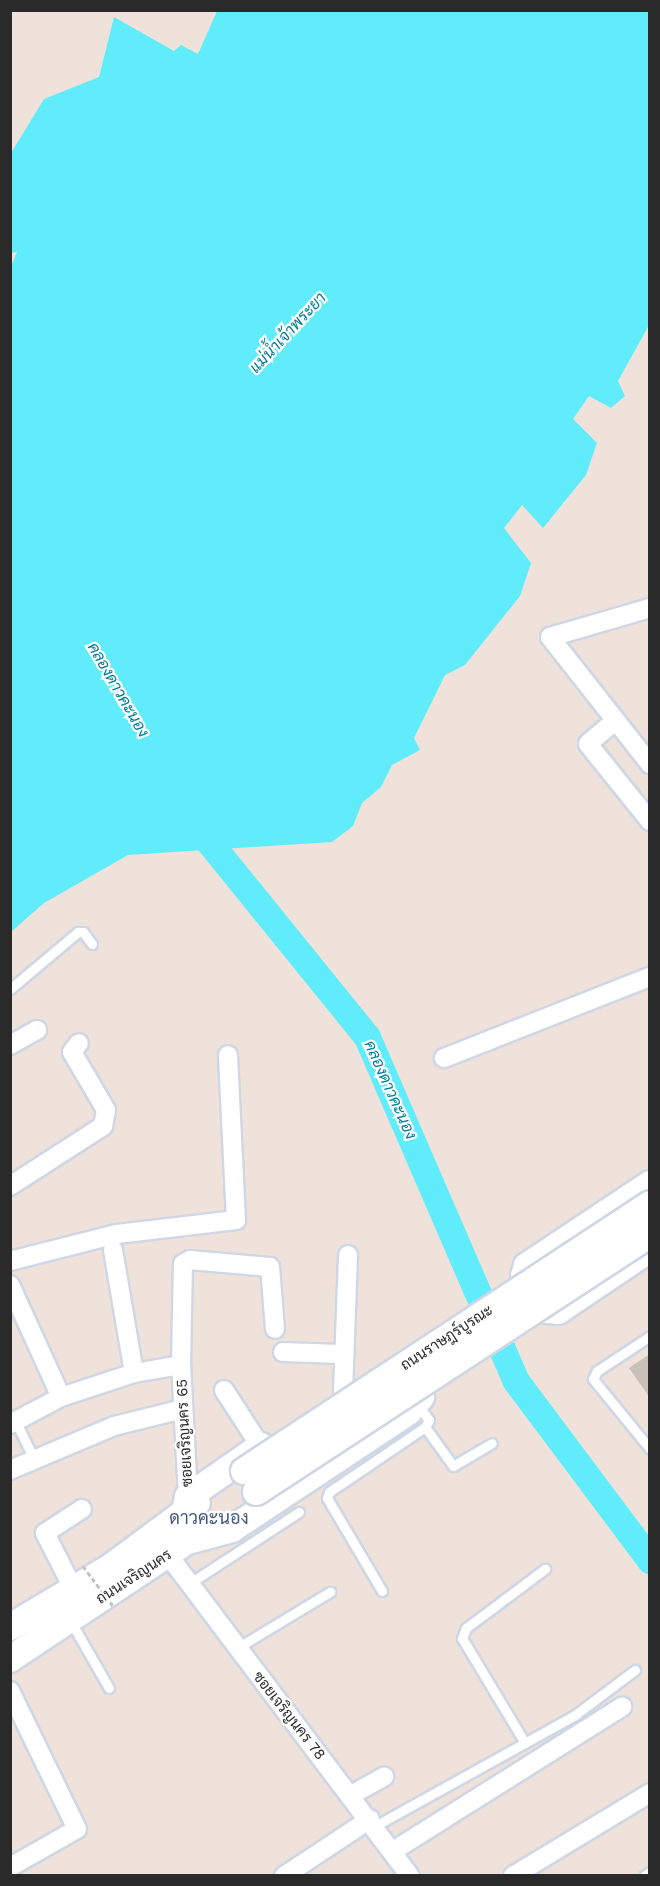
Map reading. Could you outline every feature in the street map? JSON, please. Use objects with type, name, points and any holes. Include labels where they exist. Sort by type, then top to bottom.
[{"type":"main road","points":[[650,1185],[527,1266],[524,1276],[547,1311],[558,1311],[650,1250]]},
{"type":"main road","name":"ถนนราษฎร์บูรณะ","points":[[250,1482],[650,1204]]},
{"type":"main road","name":"ถนนราษฎร์บูรณะ","points":[[250,1482],[650,1233]]},
{"type":"main road","points":[[178,1548],[232,1529],[422,1416],[421,1397],[397,1364],[388,1363],[261,1447],[186,1504]]},
{"type":"main road","name":"ถนนเจริญนคร","points":[[10,1627],[74,1590],[186,1504],[250,1482]]},
{"type":"main road","name":"ถนนเจริญนคร","points":[[10,1659],[178,1548],[250,1482]]},
{"type":"street","points":[[650,608],[550,637],[650,764]]},
{"type":"street","points":[[615,721],[588,744],[650,821]]},
{"type":"street","points":[[444,1058],[650,977]]},
{"type":"street","points":[[10,1045],[37,1030]]},
{"type":"street","points":[[10,1186],[103,1126],[106,1112],[73,1054],[79,1043]]},
{"type":"street","points":[[10,1261],[117,1234],[236,1220],[228,1055]]},
{"type":"street","points":[[113,1250],[134,1373]]},
{"type":"street","points":[[343,1392],[341,1354],[348,1255]]},
{"type":"street","points":[[181,1365],[183,1264],[190,1260],[270,1267],[275,1329]]},
{"type":"street","points":[[10,1285],[61,1397]]},
{"type":"street","points":[[284,1352],[341,1354]]},
{"type":"street","name":"ซอยเจริญนคร 65","points":[[13,1423],[61,1397],[134,1373],[181,1365],[186,1504]]},
{"type":"street","points":[[224,1390],[261,1447]]},
{"type":"street","points":[[10,1470],[114,1426],[183,1409]]},
{"type":"street","points":[[74,1590],[45,1533],[82,1509]]},
{"type":"street","name":"ซอยเจริญนคร 78","points":[[178,1548],[190,1583],[236,1648],[373,1822],[410,1875]]},
{"type":"street","points":[[10,1691],[77,1829],[10,1868]]},
{"type":"street","points":[[393,1851],[622,1707]]},
{"type":"street","points":[[351,1795],[384,1777]]},
{"type":"street","points":[[513,1875],[650,1793]]},
{"type":"street","points":[[284,1875],[373,1822]]},
{"type":"lane","points":[[10,989],[78,932],[83,932],[92,944]]},
{"type":"lane","points":[[650,1336],[597,1371],[593,1379],[650,1449]]},
{"type":"lane","points":[[382,1591],[330,1504],[329,1492],[422,1416],[453,1466],[492,1443]]},
{"type":"lane","points":[[13,1423],[34,1459]]},
{"type":"lane","points":[[190,1583],[299,1512]]},
{"type":"lane","points":[[525,1743],[462,1638],[466,1628],[545,1569]]},
{"type":"lane","points":[[236,1648],[330,1592]]},
{"type":"lane","points":[[70,1620],[110,1688]]},
{"type":"lane","points":[[373,1822],[525,1743],[596,1702],[635,1670]]},
{"type":"lane","points":[[644,1875],[650,1872]]},
{"type":"path","points":[[83,1566],[112,1606]]},
{"type":"water","name":"แม่น้ำเจ้าพระยา","points":[[217,11],[649,11],[649,325],[618,381],[625,396],[611,408],[589,396],[573,419],[597,443],[586,475],[543,528],[522,505],[504,528],[531,563],[520,596],[465,665],[445,675],[414,738],[420,750],[392,765],[381,787],[362,803],[353,826],[332,842],[128,855],[44,903],[11,932],[10,269],[17,252],[11,253],[11,153],[44,99],[99,77],[114,17],[174,51],[181,45],[198,54]]},
{"type":"building","points":[[650,1354],[650,1398],[629,1368]]},
{"type":"waterway","name":"คลองดาวคะนอง","points":[[193,822],[367,1037],[516,1381],[650,1560]]},
{"type":"waterway","name":"คลองดาวคะนอง","points":[[646,1552],[650,1551]]},
{"type":"district","name":"ดาวคะนอง","points":[[209,1518]]}]
